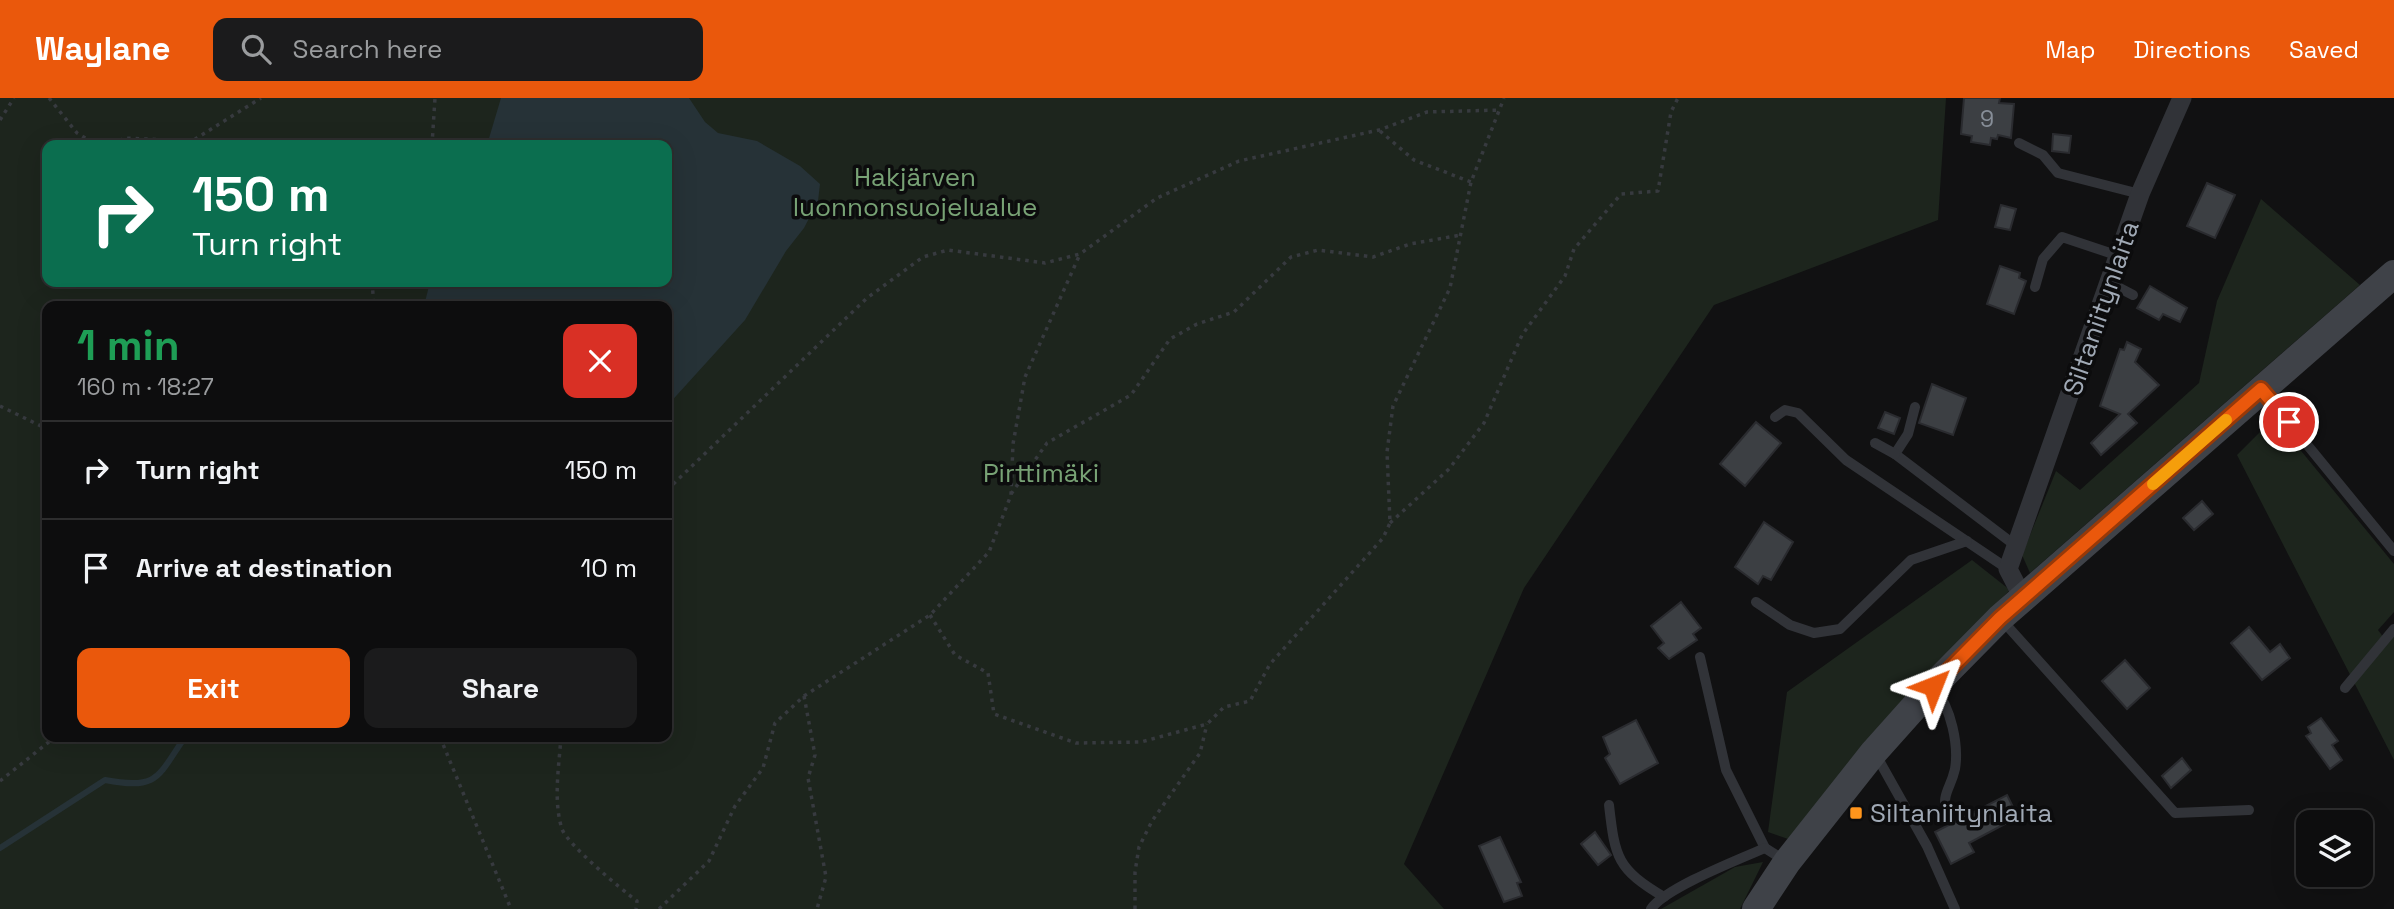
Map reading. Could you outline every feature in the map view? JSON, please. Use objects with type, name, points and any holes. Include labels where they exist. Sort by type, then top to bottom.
[{"type":"street","name":"Siltaniitynlaita","points":[[2008,569],[2140,194],[2182,98]]},
{"type":"street","points":[[1756,909],[1776,855],[2000,618],[2394,274]]},
{"type":"street","points":[[2008,569],[2023,598]]},
{"type":"lane","points":[[2019,143],[2043,155],[2058,173],[2140,194]]},
{"type":"lane","points":[[2035,287],[2043,259],[2062,237],[2119,257]]},
{"type":"lane","points":[[2110,283],[2133,295]]},
{"type":"lane","points":[[2261,389],[2394,551]]},
{"type":"lane","points":[[1895,454],[1908,435],[1915,407]]},
{"type":"lane","points":[[1775,417],[1785,410],[1798,413],[1846,460],[2008,569]]},
{"type":"lane","points":[[1875,443],[1895,454],[2016,546]]},
{"type":"lane","points":[[1756,602],[1790,625],[1814,633],[1840,629],[1911,560],[1967,541]]},
{"type":"lane","points":[[2000,618],[2175,813],[2249,810]]},
{"type":"lane","points":[[2345,688],[2394,629]]},
{"type":"lane","points":[[1651,909],[1664,897],[1729,863],[1776,855],[1726,770],[1700,657]]},
{"type":"lane","points":[[1933,686],[1943,698],[1952,727],[1955,769],[1943,799],[1947,817]]},
{"type":"lane","points":[[1874,752],[1927,846],[1955,909]]},
{"type":"lane","points":[[1609,805],[1613,836],[1621,865],[1635,880],[1664,897]]},
{"type":"path","points":[[0,120],[14,98]]},
{"type":"path","points":[[49,98],[77,133],[89,140]]},
{"type":"path","points":[[194,140],[261,98]]},
{"type":"path","points":[[432,140],[435,98]]},
{"type":"path","points":[[1390,523],[1387,452],[1393,406],[1450,288],[1471,182],[1504,98]]},
{"type":"path","points":[[930,615],[955,655],[988,673],[994,714],[1076,743],[1141,742],[1207,724],[1224,707],[1250,701],[1270,664],[1383,538],[1390,523],[1449,469],[1484,423],[1522,335],[1565,276],[1574,250],[1621,194],[1658,191],[1671,112],[1678,98]]},
{"type":"path","points":[[672,485],[867,298],[923,257],[948,250],[1045,263],[1080,254],[1157,198],[1239,162],[1379,130],[1427,112],[1501,110]]},
{"type":"path","points":[[1379,130],[1414,160],[1471,182]]},
{"type":"path","points":[[121,140],[169,140]]},
{"type":"path","points":[[659,909],[709,861],[735,806],[763,768],[775,723],[804,696],[930,615],[989,552],[1011,495],[1047,443],[1131,396],[1170,339],[1196,324],[1234,312],[1291,257],[1318,250],[1373,257],[1410,244],[1461,234]]},
{"type":"path","points":[[1011,495],[1013,444],[1025,377],[1080,254]]},
{"type":"path","points":[[0,406],[42,427]]},
{"type":"path","points":[[804,696],[815,755],[808,778],[826,877],[817,909]]},
{"type":"path","points":[[1135,909],[1135,872],[1139,847],[1152,821],[1200,753],[1207,724]]},
{"type":"path","points":[[0,781],[49,742]]},
{"type":"path","points":[[442,742],[511,909]]},
{"type":"path","points":[[561,742],[558,789],[563,831],[616,885],[637,901],[636,909]]},
{"type":"green space","name":"Pirttimäki","points":[[0,98],[1946,98],[1938,220],[1714,305],[1524,588],[1404,864],[1444,909],[0,909]]},
{"type":"green space","points":[[2261,199],[2360,285],[2030,573],[2022,555],[2056,471],[2080,490],[2199,383],[2217,301]]},
{"type":"green space","points":[[2274,418],[2394,564],[2394,612],[2378,630],[2387,642],[2394,636],[2394,760],[2237,455]]},
{"type":"green space","points":[[1972,560],[2010,590],[1909,692],[1788,839],[1768,832],[1787,692]]},
{"type":"green space","points":[[1763,862],[1740,909],[1661,909],[1735,867]]},
{"type":"shaded area","points":[[501,98],[689,98],[705,122],[718,133],[757,141],[800,166],[820,184],[818,201],[804,228],[786,251],[745,320],[672,400],[672,301],[425,301],[429,287],[672,287],[672,140],[488,140]]},
{"type":"building","points":[[1964,98],[2000,98],[1999,103],[2014,104],[2011,138],[1998,135],[1997,139],[1991,138],[1990,145],[1971,142],[1972,136],[1961,134]]},
{"type":"building","points":[[2053,134],[2071,136],[2069,153],[2052,151]]},
{"type":"building","points":[[2207,183],[2235,195],[2215,238],[2187,226]]},
{"type":"building","points":[[2001,205],[2016,209],[2010,230],[1995,227]]},
{"type":"building","points":[[2000,266],[2020,273],[2019,278],[2026,281],[2014,314],[1987,304]]},
{"type":"building","points":[[2150,286],[2187,308],[2180,322],[2163,314],[2159,320],[2137,308]]},
{"type":"building","points":[[2127,342],[2141,349],[2135,362],[2159,385],[2128,414],[2137,423],[2101,455],[2091,443],[2120,414],[2100,406],[2120,349],[2124,350]]},
{"type":"building","points":[[1932,384],[1966,398],[1953,435],[1919,423]]},
{"type":"building","points":[[1885,412],[1900,418],[1894,434],[1878,428]]},
{"type":"building","points":[[1756,422],[1781,443],[1745,486],[1720,464]]},
{"type":"building","points":[[2202,501],[2213,514],[2194,530],[2183,518]]},
{"type":"building","points":[[1764,522],[1793,542],[1771,580],[1763,576],[1758,584],[1735,567]]},
{"type":"building","points":[[1681,602],[1701,628],[1693,634],[1697,640],[1669,659],[1658,648],[1664,643],[1651,626]]},
{"type":"building","points":[[2249,627],[2270,652],[2280,644],[2290,658],[2262,680],[2231,643]]},
{"type":"building","points":[[2125,660],[2150,688],[2127,709],[2102,681]]},
{"type":"building","points":[[2321,718],[2338,741],[2332,745],[2342,760],[2330,769],[2306,736],[2311,733],[2308,727]]},
{"type":"building","points":[[1636,720],[1658,763],[1620,784],[1605,758],[1610,754],[1603,737]]},
{"type":"building","points":[[2182,758],[2191,770],[2171,788],[2162,776]]},
{"type":"building","points":[[2007,795],[2018,817],[1969,843],[1974,852],[1951,864],[1935,832]]},
{"type":"building","points":[[1595,832],[1611,855],[1598,865],[1581,844]]},
{"type":"building","points":[[1500,837],[1521,882],[1517,883],[1522,896],[1504,902],[1479,846]]},
{"type":"waterway","points":[[0,848],[105,780],[136,783],[154,778],[182,742]]},
{"type":"slow traffic","points":[[2153,484],[2226,420]]},
{"type":"place","name":"Siltaniitynlaita","points":[[1856,813]]},
{"type":"route","points":[[1933,686],[2000,618],[2261,389],[2289,422]]},
{"type":"park label","name":"Hakjärven luonnonsuojelualue","points":[[915,192]]}]
